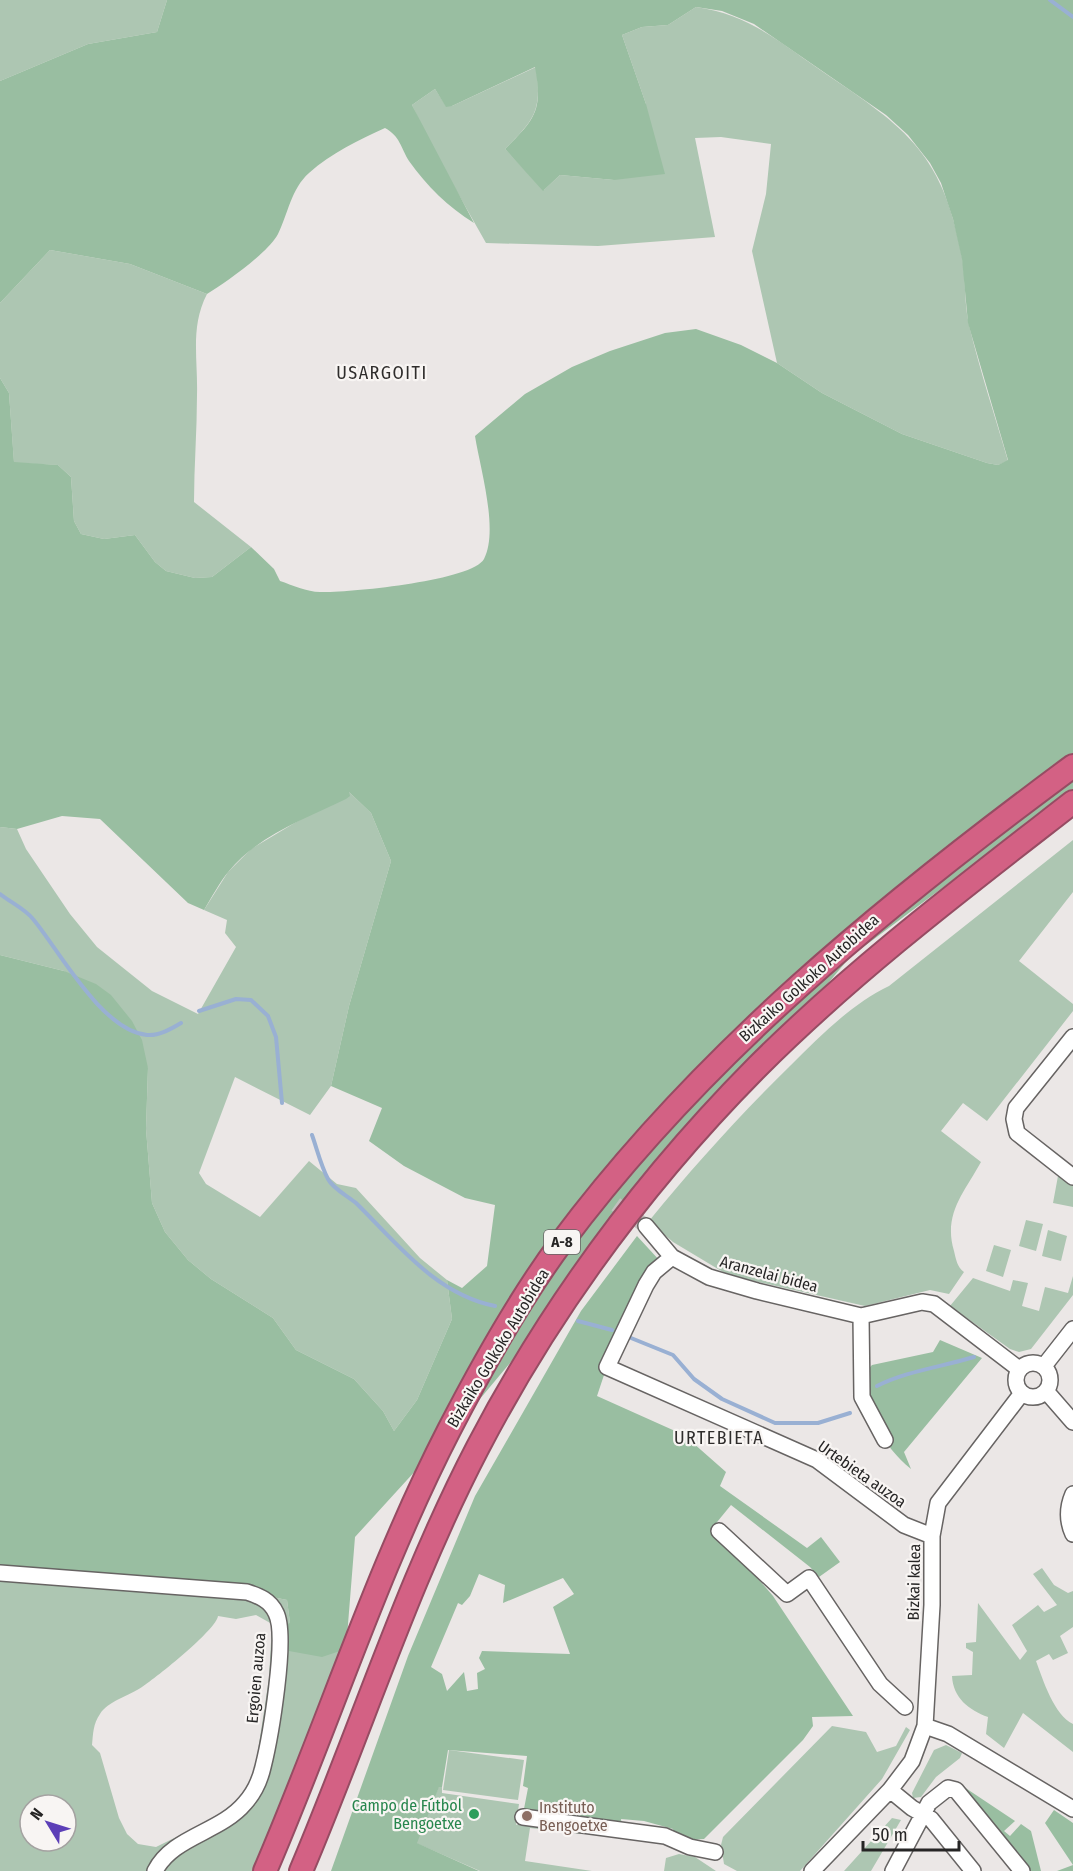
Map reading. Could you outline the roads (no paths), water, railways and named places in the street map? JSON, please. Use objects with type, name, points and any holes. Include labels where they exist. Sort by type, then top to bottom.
[{"type":"highway","name":"Bizkaiko Golkoko Autobidea","points":[[265,1871],[302,1786],[386,1568],[449,1431],[510,1321],[560,1244],[660,1122],[735,1043],[877,917],[1072,766]]},
{"type":"highway","name":"Bizkaiko Golkoko Autobidea","points":[[301,1871],[333,1795],[417,1577],[472,1458],[540,1336],[590,1264],[686,1143],[758,1067],[887,950],[1073,802]]},
{"type":"street","points":[[1073,1037],[1016,1108],[1014,1119],[1017,1133],[1073,1177]]},
{"type":"street","name":"Aranzelai bidea","points":[[646,1226],[672,1257],[709,1277],[861,1316],[922,1302],[934,1304],[1019,1369]]},
{"type":"street","name":"Urtebieta auzoa","points":[[672,1257],[654,1272],[646,1285],[607,1367],[817,1460],[904,1525],[932,1536]]},
{"type":"street","points":[[861,1316],[862,1396],[885,1440]]},
{"type":"street","points":[[1044,1366],[1073,1329]]},
{"type":"street","points":[[1034,1362],[1044,1366],[1050,1381],[1046,1391],[1032,1397],[1022,1393],[1016,1379],[1019,1369],[1034,1362]]},
{"type":"street","points":[[1046,1391],[1073,1422]]},
{"type":"street","name":"Bizkai kalea","points":[[812,1871],[848,1833],[856,1830],[893,1792],[912,1761],[925,1726],[932,1605],[932,1536],[938,1503],[1022,1393]]},
{"type":"street","points":[[1073,1494],[1068,1511],[1073,1534]]},
{"type":"street","points":[[718,1530],[787,1594],[809,1578],[879,1684],[905,1707]]},
{"type":"street","name":"Ergoien auzoa","points":[[0,1573],[247,1592],[262,1598],[278,1615],[280,1635],[275,1694],[263,1768],[257,1785],[240,1810],[172,1849],[161,1860],[155,1871]]},
{"type":"street","points":[[925,1726],[948,1734],[1073,1809]]},
{"type":"street","points":[[893,1871],[925,1816],[929,1803],[948,1788],[956,1790],[1022,1871]]},
{"type":"street","points":[[893,1792],[931,1820],[973,1871]]},
{"type":"street","points":[[523,1817],[715,1852]]},
{"type":"waterway","points":[[1050,0],[1073,17]]},
{"type":"waterway","points":[[0,894],[30,915],[83,987],[114,1020],[130,1030],[147,1035],[169,1030],[181,1023]]},
{"type":"waterway","points":[[199,1011],[236,999],[251,1000],[268,1016],[276,1037],[282,1103]]},
{"type":"waterway","points":[[312,1135],[323,1169],[333,1186],[356,1203],[402,1250],[435,1279],[473,1300],[495,1306]]},
{"type":"waterway","points":[[578,1321],[612,1330]]},
{"type":"waterway","points":[[631,1338],[673,1355],[694,1379],[722,1399],[775,1423],[818,1423],[850,1413]]},
{"type":"waterway","points":[[877,1386],[912,1373],[974,1357]]},
{"type":"tunnel","points":[[597,1191],[646,1226]]},
{"type":"place","name":"Campo de Fútbol Bengoetxe","points":[[474,1814]]},
{"type":"place","name":"Instituto Bengoetxe","points":[[527,1816]]},
{"type":"district","name":"USARGOITI","points":[[382,373]]},
{"type":"district","name":"URTEBIETA","points":[[719,1438]]}]
